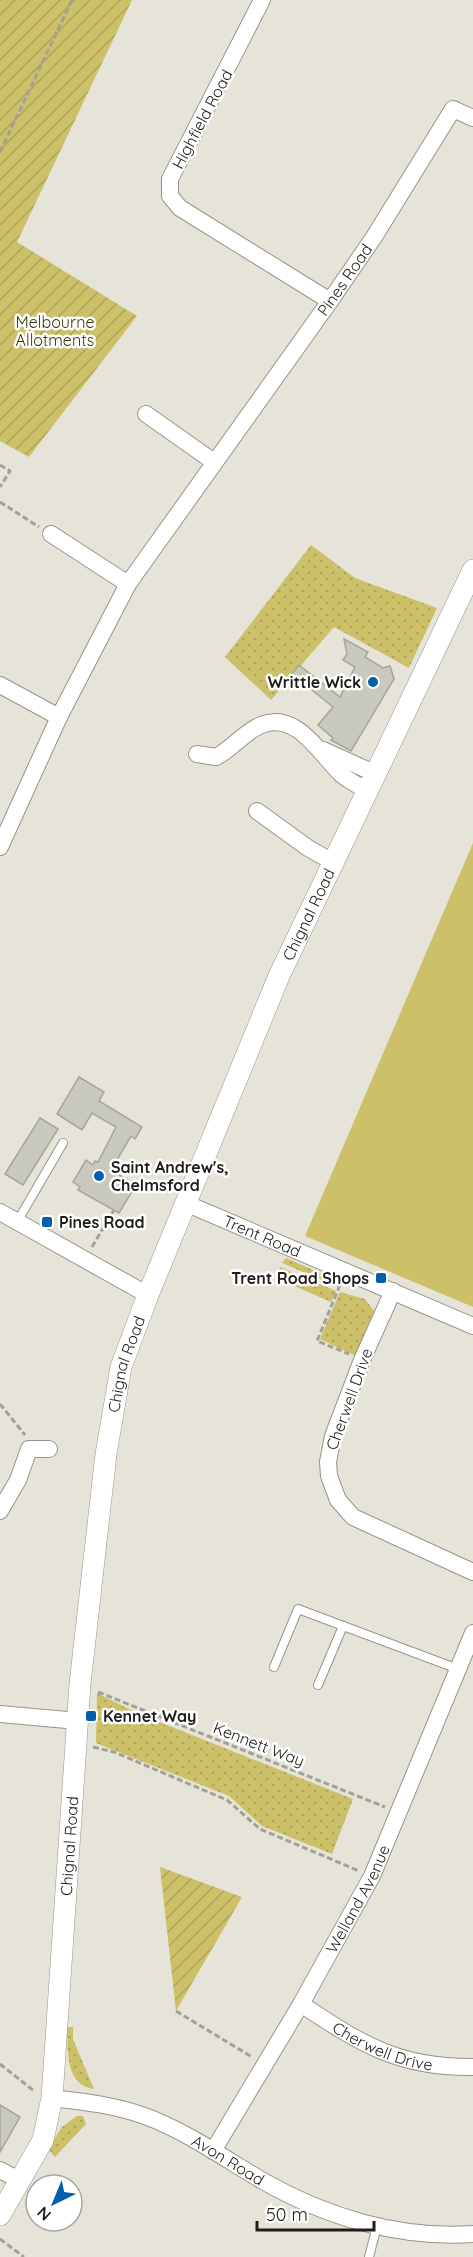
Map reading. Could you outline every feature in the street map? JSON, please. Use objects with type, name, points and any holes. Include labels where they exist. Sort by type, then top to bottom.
[{"type":"street","name":"Highfield Road","points":[[262,0],[170,179],[170,196],[180,208],[330,301]]},
{"type":"street","name":"Pines Road","points":[[0,847],[59,717],[128,584],[374,237],[453,109],[473,118]]},
{"type":"street","points":[[146,414],[214,462]]},
{"type":"street","points":[[51,534],[128,584]]},
{"type":"street","name":"Chignal Road","points":[[0,2215],[43,2140],[52,2098],[80,1684],[106,1454],[117,1387],[128,1345],[279,976],[370,781],[473,570]]},
{"type":"street","points":[[0,685],[59,717]]},
{"type":"street","points":[[196,754],[216,756],[251,731],[270,723],[290,726],[370,781]]},
{"type":"street","points":[[257,811],[308,848],[333,862]]},
{"type":"street","name":"Trent Road","points":[[185,1203],[473,1326]]},
{"type":"street","points":[[0,1212],[148,1295]]},
{"type":"street","name":"Cherwell Drive","points":[[393,1291],[362,1360],[329,1450],[329,1476],[338,1500],[353,1517],[368,1526],[473,1572]]},
{"type":"street","points":[[0,1511],[18,1480],[26,1454],[41,1448]]},
{"type":"street","name":"Welland Avenue","points":[[213,2151],[301,2004],[372,1876],[473,1633]]},
{"type":"street","points":[[0,1714],[77,1732]]},
{"type":"street","name":"Cherwell Drive","points":[[301,2004],[374,2049],[405,2061],[445,2068],[473,2067]]},
{"type":"street","name":"Avon Road","points":[[52,2098],[128,2110],[162,2123],[310,2205],[348,2219],[426,2234],[473,2234]]},
{"type":"street","points":[[0,2170],[21,2181]]},
{"type":"lane","points":[[17,1222],[63,1143]]},
{"type":"lane","points":[[274,1667],[298,1609],[458,1669]]},
{"type":"lane","points":[[318,1685],[343,1626]]},
{"type":"lane","points":[[369,2257],[377,2226]]},
{"type":"path","points":[[0,152],[72,0]]},
{"type":"path","points":[[0,465],[10,471],[0,487]]},
{"type":"path","points":[[0,502],[51,534]]},
{"type":"path","points":[[83,1260],[114,1210]]},
{"type":"path","points":[[345,1272],[317,1341],[362,1360]]},
{"type":"path","points":[[0,1404],[41,1448]]},
{"type":"path","name":"Kennett Way","points":[[80,1684],[138,1710],[397,1812]]},
{"type":"path","points":[[77,1732],[114,1752],[226,1800],[260,1829],[372,1876]]},
{"type":"path","points":[[176,2011],[264,2064]]},
{"type":"path","points":[[0,2064],[40,2096],[52,2098]]},
{"type":"path","points":[[0,2239],[24,2257]]},
{"type":"green space","name":"Melbourne Allotments","points":[[0,0],[132,0],[17,242],[137,316],[29,457],[0,441]]},
{"type":"green space","points":[[311,545],[355,578],[437,608],[409,668],[334,627],[271,700],[225,657]]},
{"type":"green space","points":[[473,843],[473,1307],[305,1236]]},
{"type":"green space","points":[[286,1258],[340,1282],[338,1287],[282,1263]]},
{"type":"green space","points":[[280,1267],[336,1291],[331,1302],[276,1278]]},
{"type":"green space","points":[[340,1292],[365,1299],[374,1311],[356,1356],[320,1339]]},
{"type":"green space","points":[[97,1693],[137,1713],[353,1799],[332,1854],[262,1826],[229,1796],[96,1743]]},
{"type":"green space","points":[[160,1867],[242,1897],[176,2011]]},
{"type":"green space","points":[[67,2027],[73,2027],[73,2039],[94,2089],[78,2081],[73,2074],[68,2056]]},
{"type":"green space","points":[[77,2116],[83,2116],[86,2124],[55,2157],[48,2149],[62,2127]]},
{"type":"building","points":[[344,639],[368,652],[365,657],[383,668],[390,666],[394,679],[351,751],[331,740],[333,738],[318,725],[333,707],[292,674],[299,665],[340,697],[355,667],[343,660],[347,654]]},
{"type":"building","points":[[79,1077],[104,1092],[99,1101],[142,1127],[135,1139],[131,1136],[111,1170],[136,1185],[119,1213],[78,1190],[80,1187],[73,1182],[86,1160],[93,1165],[95,1161],[98,1162],[116,1127],[92,1113],[82,1130],[57,1114]]},
{"type":"building","points":[[40,1118],[58,1129],[23,1185],[5,1174]]},
{"type":"building","points":[[0,2105],[20,2117],[0,2152]]},
{"type":"place","name":"Writtle Wick","points":[[373,682]]},
{"type":"place","name":"Saint Andrew's, Chelmsford","points":[[99,1176]]},
{"type":"place","name":"Pines Road","points":[[47,1222]]},
{"type":"place","name":"Trent Road Shops","points":[[381,1278]]},
{"type":"place","name":"Kennet Way","points":[[91,1716]]}]
